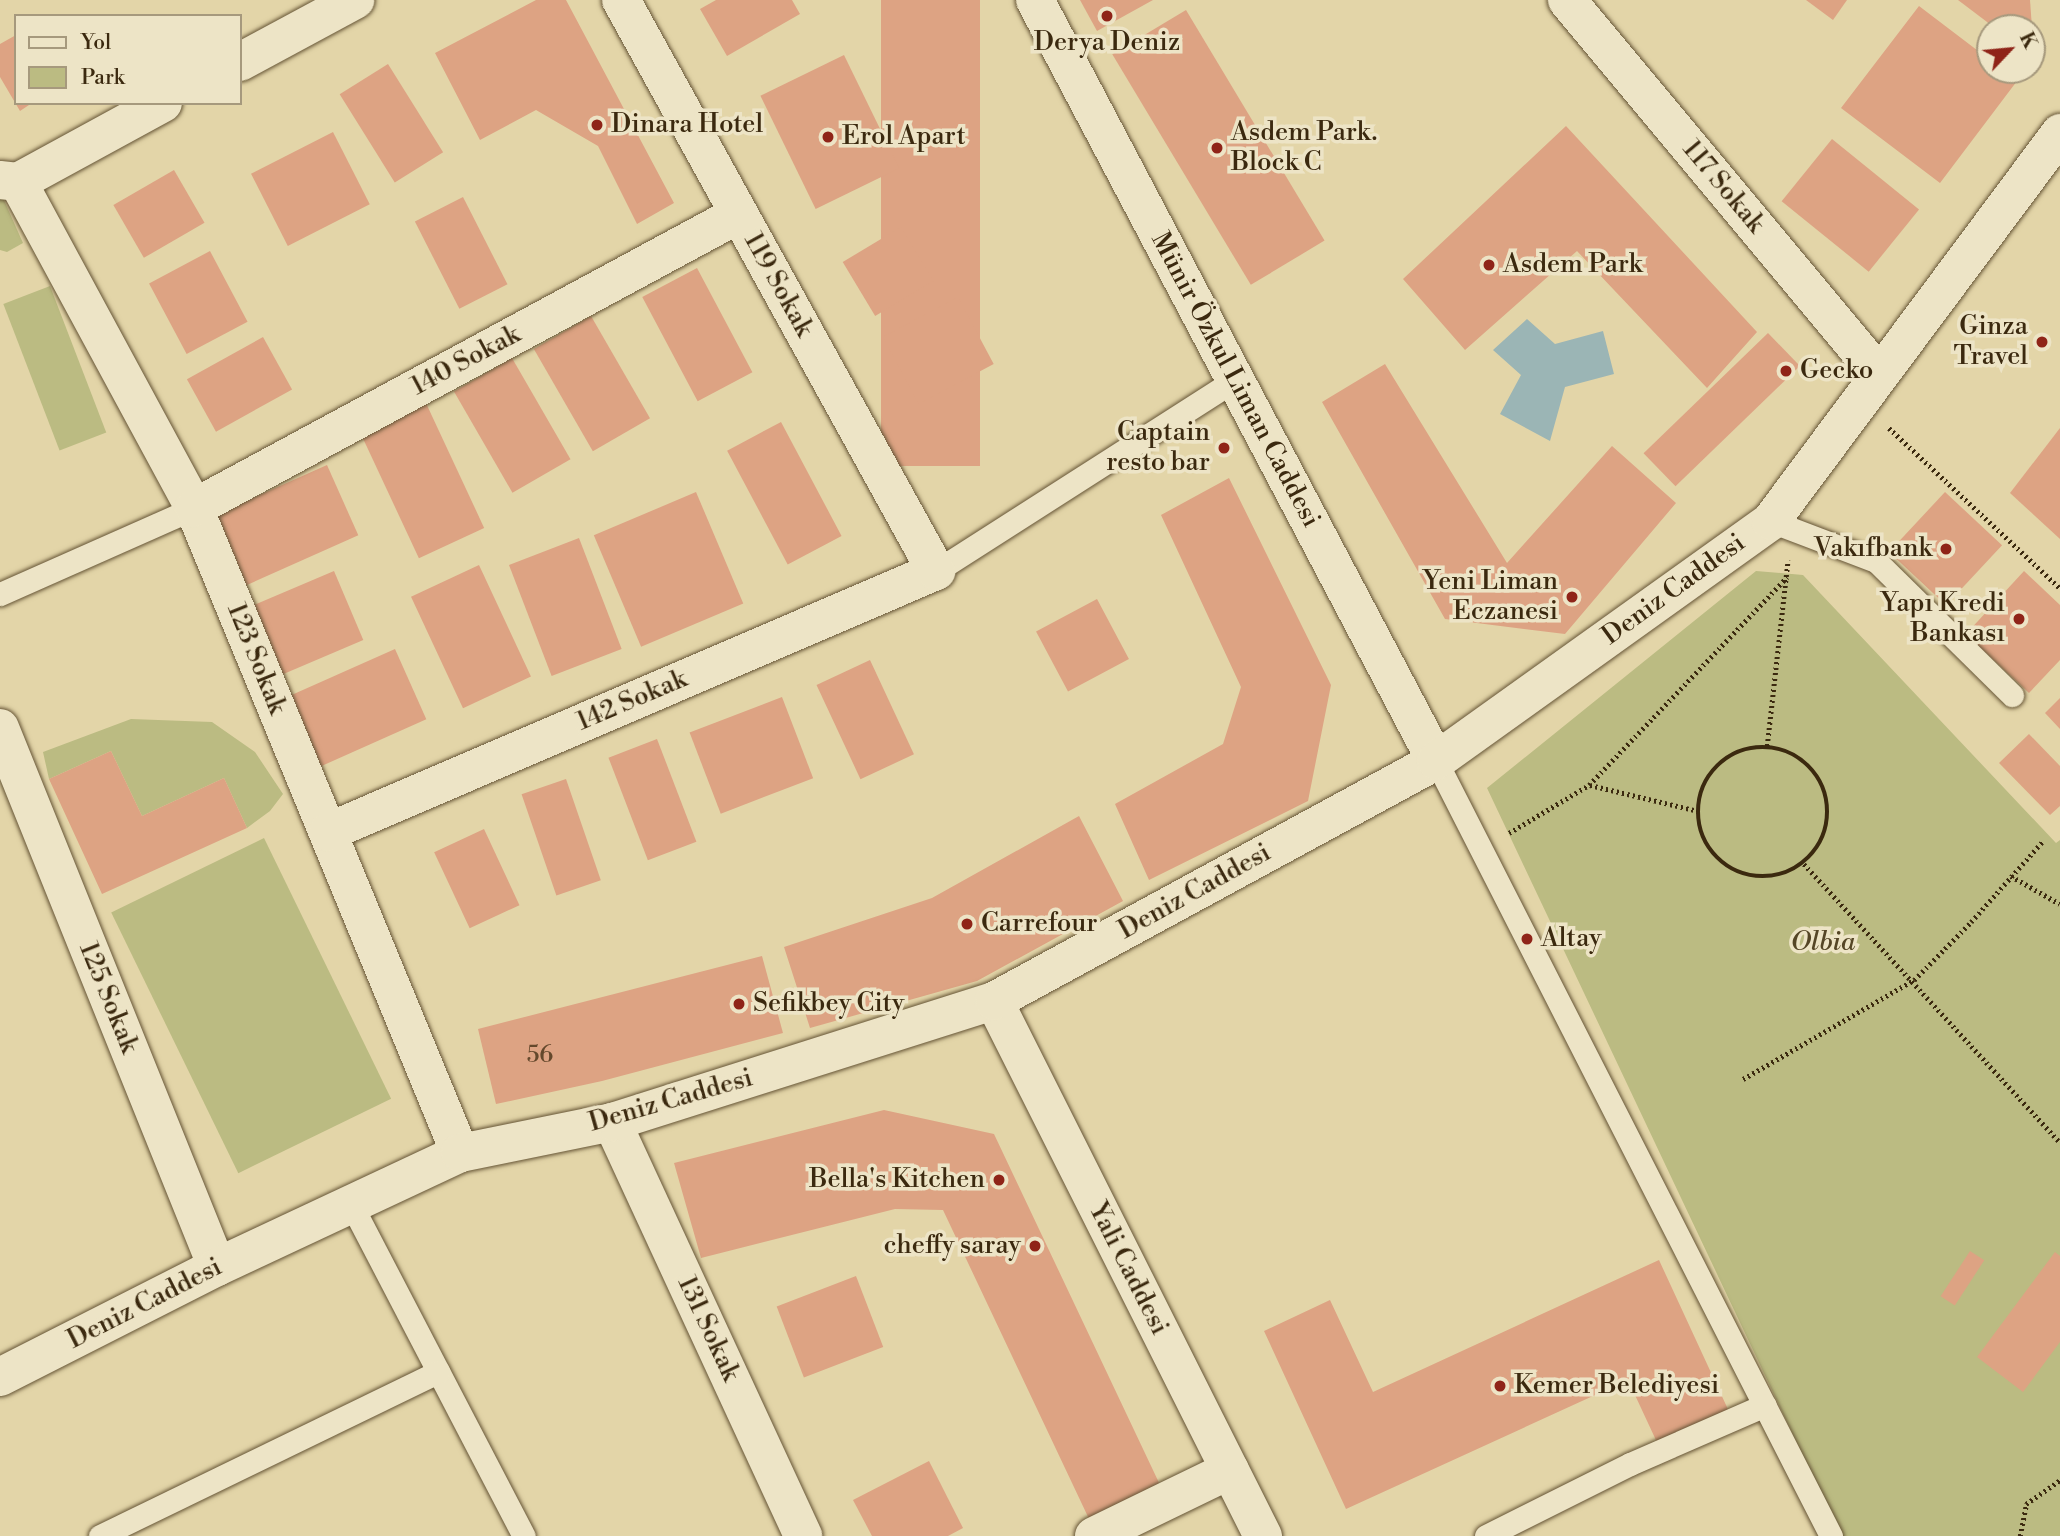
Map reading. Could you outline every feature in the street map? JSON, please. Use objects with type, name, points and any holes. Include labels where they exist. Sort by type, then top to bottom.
[{"type":"street","points":[[242,61],[355,0]]},
{"type":"street","name":"119 Sokak","points":[[621,0],[936,571]]},
{"type":"street","name":"Münir Özkul Liman Caddesi","points":[[1035,0],[1436,761]]},
{"type":"street","name":"117 Sokak","points":[[1567,0],[1870,388]]},
{"type":"street","points":[[9,181],[159,105]]},
{"type":"street","name":"Deniz Caddesi","points":[[0,1377],[217,1267],[460,1153],[612,1122],[994,1001],[1436,761],[1780,524],[1870,388],[2060,133]]},
{"type":"street","name":"123 Sokak","points":[[9,181],[194,508],[460,1153]]},
{"type":"street","name":"140 Sokak","points":[[194,508],[739,214]]},
{"type":"street","name":"142 Sokak","points":[[328,832],[936,571]]},
{"type":"street","name":"125 Sokak","points":[[0,728],[217,1267]]},
{"type":"street","name":"Yali Caddesi","points":[[994,1001],[1262,1536]]},
{"type":"street","name":"131 Sokak","points":[[612,1122],[803,1536]]},
{"type":"street","points":[[1094,1536],[1230,1470]]},
{"type":"lane","points":[[936,571],[1235,380]]},
{"type":"lane","points":[[0,594],[194,508]]},
{"type":"lane","points":[[1780,524],[1876,561],[2012,695]]},
{"type":"lane","points":[[1436,761],[1832,1536]]},
{"type":"lane","points":[[351,1204],[524,1536]]},
{"type":"lane","points":[[100,1536],[438,1372]]},
{"type":"lane","points":[[1486,1536],[1630,1464],[1765,1405]]},
{"type":"path","points":[[1870,388],[2060,588]]},
{"type":"path","points":[[1767,746],[1787,577],[1780,524]]},
{"type":"path","points":[[1481,849],[1589,785],[1787,577]]},
{"type":"path","points":[[1767,746],[1788,752],[1808,764],[1821,782],[1828,803],[1828,826],[1819,847],[1804,864],[1786,874],[1765,878],[1744,875],[1724,866],[1710,851],[1700,832],[1698,811],[1701,790],[1711,772],[1727,757],[1746,749],[1767,746]]},
{"type":"path","points":[[1589,785],[1698,811]]},
{"type":"path","points":[[1743,1079],[1914,980],[2042,842]]},
{"type":"path","points":[[1804,864],[1914,980],[2060,1142]]},
{"type":"path","points":[[2011,876],[2060,904]]},
{"type":"path","points":[[2020,1536],[2026,1504],[2060,1480]]},
{"type":"green space","points":[[0,198],[3,198],[23,243],[7,252],[0,250]]},
{"type":"green space","points":[[50,286],[106,433],[60,450],[3,304]]},
{"type":"green space","name":"Olbia","points":[[1756,571],[1803,575],[2056,843],[2060,840],[2060,1536],[1841,1536],[1487,788]]},
{"type":"green space","points":[[131,719],[212,722],[255,752],[283,794],[270,811],[247,828],[224,778],[142,816],[111,751],[49,779],[43,752]]},
{"type":"green space","points":[[264,838],[391,1099],[238,1173],[111,913]]},
{"type":"water","points":[[1527,319],[1555,344],[1603,331],[1614,374],[1565,387],[1550,441],[1500,414],[1521,375],[1493,350]]},
{"type":"building","name":"Dinara Hotel","points":[[536,0],[566,0],[674,203],[637,224],[598,146],[536,110],[480,140],[435,53]]},
{"type":"building","points":[[716,0],[792,0],[800,14],[727,56],[700,9]]},
{"type":"building","points":[[881,0],[980,0],[980,466],[881,466]]},
{"type":"building","name":"Derya Deniz","points":[[1080,0],[1153,0],[1097,31]]},
{"type":"building","points":[[1806,0],[1847,0],[1833,20]]},
{"type":"building","points":[[1958,0],[2030,0],[2031,14],[1976,14]]},
{"type":"building","points":[[1919,6],[1976,49],[1976,84],[2015,84],[1940,183],[1841,108]]},
{"type":"building","name":"Asdem Park. Block C","points":[[1186,10],[1325,241],[1251,285],[1112,54]]},
{"type":"building","points":[[14,36],[14,101],[0,77],[0,44]]},
{"type":"building","points":[[844,55],[899,168],[816,209],[760,96]]},
{"type":"building","points":[[388,64],[443,152],[395,182],[340,94]]},
{"type":"building","points":[[16,105],[29,105],[20,111]]},
{"type":"building","name":"Asdem Park","points":[[1566,126],[1757,332],[1707,388],[1577,251],[1465,350],[1403,279]]},
{"type":"building","points":[[333,132],[370,204],[288,246],[251,174]]},
{"type":"building","points":[[1832,139],[1919,209],[1869,272],[1782,201]]},
{"type":"building","points":[[174,170],[204,223],[144,258],[113,205]]},
{"type":"building","points":[[463,197],[507,284],[459,309],[415,222]]},
{"type":"building","points":[[901,227],[933,281],[875,316],[843,262]]},
{"type":"building","points":[[210,251],[248,322],[187,354],[149,283]]},
{"type":"building","points":[[697,268],[752,372],[698,401],[642,297]]},
{"type":"building","points":[[958,297],[994,364],[919,404],[883,337]]},
{"type":"building","points":[[591,316],[650,418],[593,451],[534,349]]},
{"type":"building","points":[[1768,333],[1800,366],[1676,486],[1644,453]]},
{"type":"building","points":[[263,337],[292,389],[216,432],[187,379]]},
{"type":"building","points":[[512,358],[570,459],[512,493],[454,392]]},
{"type":"building","points":[[1385,364],[1507,563],[1612,446],[1676,503],[1565,634],[1445,619],[1322,402]]},
{"type":"building","points":[[425,401],[484,528],[419,558],[360,431]]},
{"type":"building","points":[[781,422],[842,536],[788,565],[727,451]]},
{"type":"building","points":[[2060,428],[2060,539],[2010,493]]},
{"type":"building","points":[[327,465],[358,535],[241,587],[210,517]]},
{"type":"building","points":[[1229,478],[1331,685],[1308,801],[1149,880],[1115,804],[1223,744],[1241,687],[1161,515]]},
{"type":"building","points":[[696,492],[743,603],[641,647],[594,535]]},
{"type":"building","name":"Vakıfbank","points":[[1945,492],[2002,545],[1946,605],[1889,552]]},
{"type":"building","points":[[579,538],[622,649],[552,676],[509,565]]},
{"type":"building","points":[[479,565],[531,676],[463,708],[411,597]]},
{"type":"building","points":[[334,571],[363,640],[276,677],[247,608]]},
{"type":"building","name":"Yapı Kredi Bankası","points":[[2024,571],[2060,605],[2060,660],[2029,693],[1966,634]]},
{"type":"building","points":[[1097,599],[1129,659],[1068,691],[1036,631]]},
{"type":"building","points":[[395,649],[426,719],[309,771],[278,701]]},
{"type":"building","points":[[870,660],[914,754],[860,779],[817,685]]},
{"type":"building","points":[[782,697],[813,778],[721,814],[690,732]]},
{"type":"building","points":[[2060,698],[2060,729],[2045,713]]},
{"type":"building","points":[[2029,734],[2060,766],[2060,806],[2050,815],[1999,763]]},
{"type":"building","points":[[657,739],[696,842],[648,860],[608,758]]},
{"type":"building","points":[[111,751],[142,816],[224,778],[247,828],[102,894],[49,779]]},
{"type":"building","points":[[566,779],[601,880],[556,895],[522,794]]},
{"type":"building","name":"Carrefour","points":[[1079,816],[1123,901],[977,981],[810,1028],[784,947],[932,898]]},
{"type":"building","points":[[484,829],[519,905],[470,928],[434,852]]},
{"type":"building","points":[[762,956],[783,1033],[602,1081],[496,1104],[478,1029]]},
{"type":"building","points":[[884,1110],[994,1134],[1161,1487],[1090,1521],[943,1210],[895,1209],[701,1258],[674,1163]]},
{"type":"building","points":[[1970,1251],[1984,1260],[1955,1306],[1941,1296]]},
{"type":"building","points":[[2055,1252],[2060,1256],[2060,1342],[2023,1392],[1977,1357]]},
{"type":"building","name":"Kemer Belediyesi","points":[[1659,1260],[1732,1418],[1661,1451],[1628,1380],[1346,1509],[1264,1331],[1330,1300],[1373,1392]]},
{"type":"building","points":[[856,1276],[883,1347],[804,1377],[777,1306]]},
{"type":"building","points":[[929,1461],[963,1528],[948,1536],[872,1536],[853,1500]]},
{"type":"place","name":"Derya Deniz","points":[[1107,16]]},
{"type":"place","name":"Dinara Hotel","points":[[597,125]]},
{"type":"place","name":"Erol Apart","points":[[828,137]]},
{"type":"place","name":"Asdem Park. Block C","points":[[1217,148]]},
{"type":"place","name":"Asdem Park","points":[[1489,265]]},
{"type":"place","name":"Ginza Travel","points":[[2042,342]]},
{"type":"place","name":"Gecko","points":[[1786,371]]},
{"type":"place","name":"Captain resto bar","points":[[1224,448]]},
{"type":"place","name":"Vakıfbank","points":[[1946,549]]},
{"type":"place","name":"Yeni Liman Eczanesi","points":[[1572,597]]},
{"type":"place","name":"Yapı Kredi Bankası","points":[[2019,619]]},
{"type":"place","name":"Carrefour","points":[[967,924]]},
{"type":"place","name":"Altay","points":[[1527,939]]},
{"type":"place","name":"Sefikbey City","points":[[739,1004]]},
{"type":"place","name":"Bella's Kitchen","points":[[999,1180]]},
{"type":"place","name":"cheffy saray","points":[[1035,1246]]},
{"type":"place","name":"Kemer Belediyesi","points":[[1500,1386]]}]
